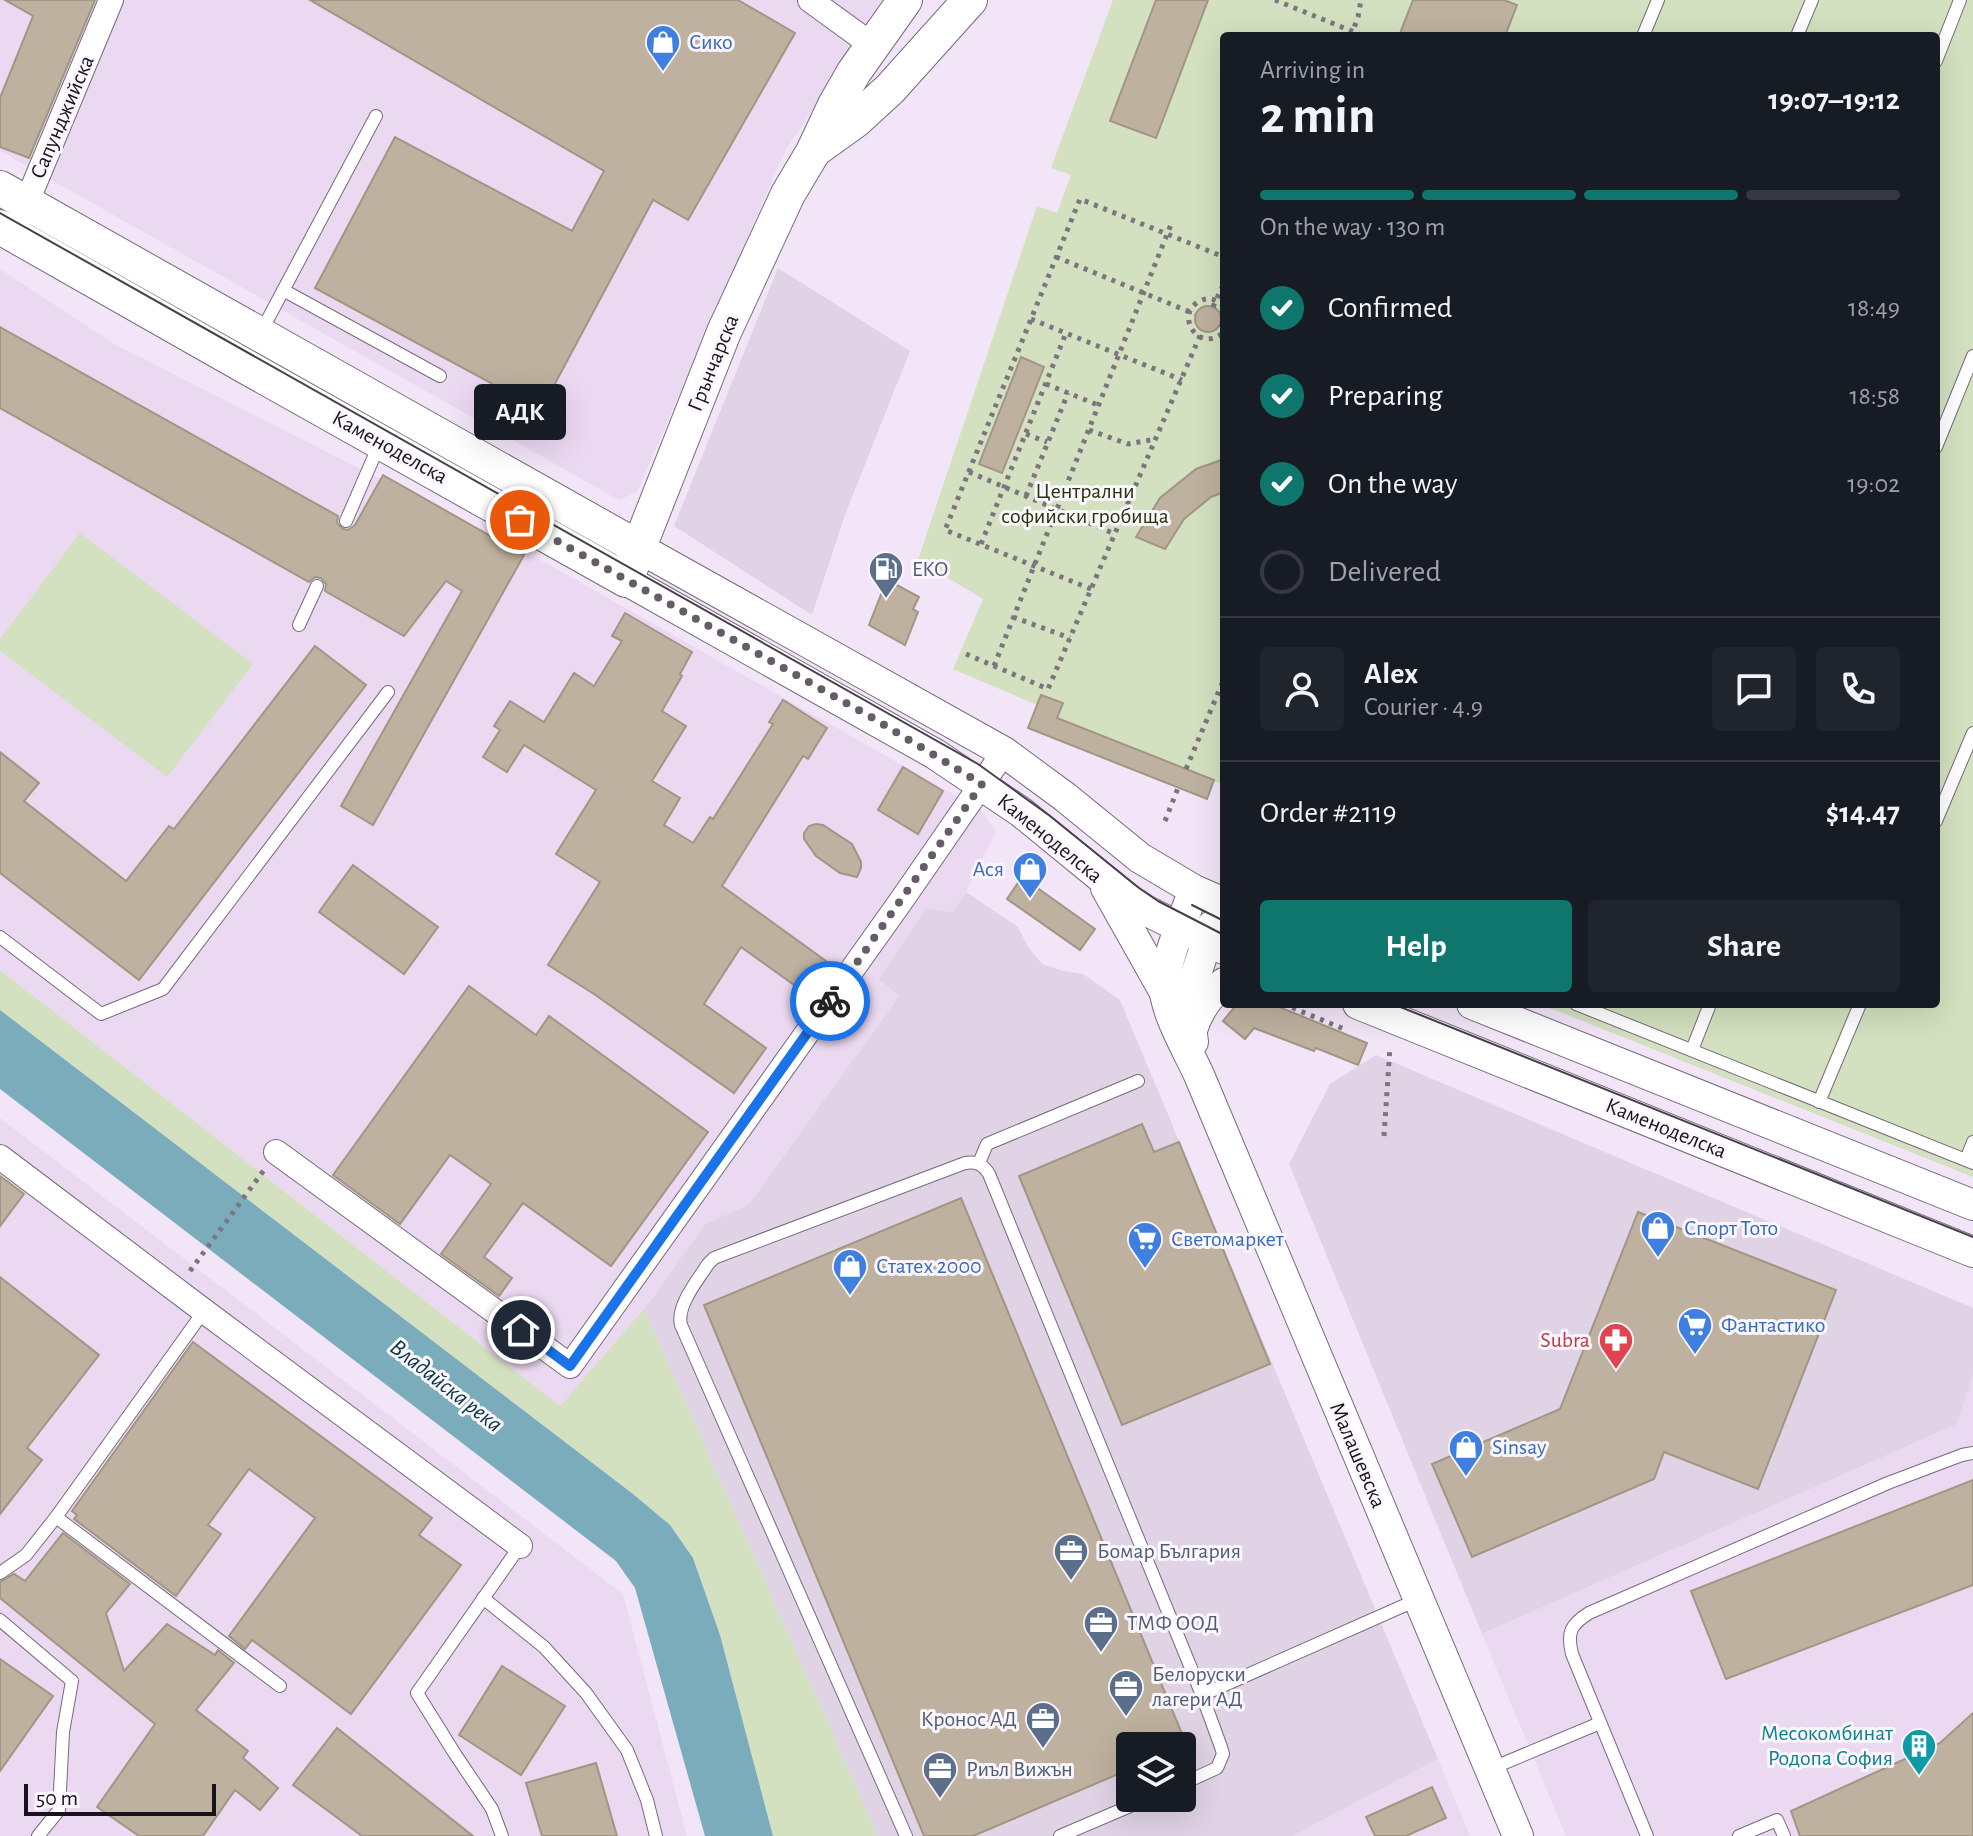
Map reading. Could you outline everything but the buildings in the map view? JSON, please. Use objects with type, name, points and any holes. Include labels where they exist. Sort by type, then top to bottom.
[{"type":"main road","name":"Грънчарска","points":[[626,580],[724,332],[788,194],[813,152],[835,105],[872,45],[905,0]]},
{"type":"main road","points":[[813,152],[855,121],[890,89],[970,0]]},
{"type":"main road","name":"Каменоделска","points":[[13,195],[251,349],[380,442],[626,580]]},
{"type":"main road","name":"Каменоделска","points":[[6,231],[251,349],[639,548]]},
{"type":"street","name":"Сапунджийска","points":[[6,231],[13,195],[111,0]]},
{"type":"street","points":[[810,0],[842,9],[872,45]]},
{"type":"street","name":"Каменоделска","points":[[639,548],[1004,752],[1140,858],[1213,898]]},
{"type":"street","name":"Каменоделска","points":[[626,580],[871,717],[982,784],[1125,897],[1204,940]]},
{"type":"street","points":[[276,1152],[570,1366],[1004,752]]},
{"type":"street","points":[[1099,877],[1164,991]]},
{"type":"street","name":"Малашевска","points":[[1199,1075],[1191,1032],[1189,995],[1213,898]]},
{"type":"street","name":"Малашевска","points":[[1204,940],[1170,954],[1164,991],[1171,1013],[1518,1836]]},
{"type":"street","points":[[1191,1032],[1197,1013],[1220,987]]},
{"type":"street","name":"Каменоделска","points":[[1482,1008],[1973,1205]]},
{"type":"street","name":"Каменоделска","points":[[1356,1018],[1399,1026],[1973,1252]]},
{"type":"street","points":[[0,1157],[520,1546]]},
{"type":"lane","points":[[1645,32],[1658,0]]},
{"type":"lane","points":[[1799,32],[1812,0]]},
{"type":"lane","points":[[1940,51],[1960,0]]},
{"type":"lane","points":[[251,349],[376,116]]},
{"type":"lane","points":[[283,290],[440,376]]},
{"type":"lane","points":[[1940,437],[1973,356]]},
{"type":"lane","points":[[346,521],[380,442]]},
{"type":"lane","points":[[299,625],[317,586]]},
{"type":"lane","points":[[0,937],[101,1014],[163,989],[388,692]]},
{"type":"lane","points":[[1940,811],[1973,733]]},
{"type":"lane","points":[[1586,1008],[1969,1162],[1973,1142]]},
{"type":"lane","points":[[1692,1050],[1708,1008]]},
{"type":"lane","points":[[1819,1102],[1858,1008]]},
{"type":"lane","points":[[979,1163],[987,1144],[1138,1081]]},
{"type":"lane","points":[[906,1836],[679,1316],[681,1307],[708,1264],[718,1256],[965,1163],[979,1163],[989,1174],[1202,1695],[1223,1754],[1217,1768],[1196,1778]]},
{"type":"lane","points":[[0,1573],[26,1555],[56,1517],[204,1311]]},
{"type":"lane","points":[[1647,1836],[1572,1654],[1569,1641],[1571,1629],[1578,1620],[1888,1483],[1973,1453]]},
{"type":"lane","points":[[56,1517],[280,1686]]},
{"type":"lane","points":[[502,1836],[492,1809],[417,1693],[520,1546]]},
{"type":"lane","points":[[483,1598],[544,1647],[586,1693],[627,1750],[647,1800],[656,1836]]},
{"type":"lane","points":[[1202,1695],[1419,1599]]},
{"type":"lane","points":[[0,1620],[72,1681],[63,1732],[59,1810],[38,1836]]},
{"type":"lane","points":[[1490,1769],[1600,1723]]},
{"type":"lane","points":[[1060,1836],[1116,1812]]},
{"type":"lane","points":[[1739,1836],[1777,1820],[1784,1836]]},
{"type":"path","points":[[1275,0],[1347,32]]},
{"type":"path","points":[[1353,32],[1361,0]]},
{"type":"path","points":[[1091,589],[945,530],[1080,199],[1220,255]]},
{"type":"path","points":[[994,666],[1172,222]]},
{"type":"path","points":[[1056,257],[1192,313]]},
{"type":"path","points":[[1213,307],[1220,293]]},
{"type":"path","points":[[1220,303],[1206,298],[1196,302],[1188,322],[1192,331],[1211,339],[1220,336]]},
{"type":"path","points":[[1031,319],[1182,380]]},
{"type":"path","points":[[981,544],[1066,333]]},
{"type":"path","points":[[966,654],[1048,689],[1201,335]]},
{"type":"path","points":[[1046,384],[1098,405]]},
{"type":"path","points":[[1026,496],[1068,393]]},
{"type":"path","points":[[1089,430],[1128,444],[1156,439]]},
{"type":"path","points":[[1026,434],[1047,442]]},
{"type":"path","points":[[969,472],[1115,534]]},
{"type":"path","points":[[1013,617],[1070,638]]},
{"type":"path","points":[[1186,769],[1220,688]]},
{"type":"path","points":[[1165,821],[1178,788]]},
{"type":"path","points":[[1304,1008],[1356,1018]]},
{"type":"path","points":[[1384,1136],[1399,1026]]},
{"type":"path","points":[[187,1275],[253,1187]]},
{"type":"shaded area","points":[[0,0],[888,0],[786,149],[637,492],[619,500],[0,151]]},
{"type":"shaded area","points":[[778,268],[910,351],[845,515],[812,615],[674,526]]},
{"type":"shaded area","points":[[0,269],[116,345],[550,565],[981,810],[996,832],[966,892],[952,912],[926,908],[879,979],[899,996],[748,1205],[705,1224],[644,1309],[561,1407],[0,970]]},
{"type":"shaded area","points":[[966,892],[1018,927],[1028,947],[1042,964],[1083,974],[1120,1000],[1438,1759],[1293,1836],[878,1836],[644,1309],[705,1224],[748,1205],[899,996],[878,979],[926,908],[952,912]]},
{"type":"shaded area","points":[[1376,1055],[1973,1308],[1973,1374],[1958,1424],[1482,1634],[1289,1164],[1330,1084]]},
{"type":"shaded area","points":[[0,1118],[623,1594],[687,1836],[0,1836]]},
{"type":"shaded area","points":[[1973,1374],[1973,1836],[1566,1836],[1482,1634],[1957,1424]]},
{"type":"shaded area","points":[[1438,1759],[1470,1836],[1293,1836]]},
{"type":"green space","name":"Централни софийски гробища","points":[[1113,0],[1973,0],[1973,1177],[1550,1008],[1940,1008],[1940,32],[1220,32],[1220,783],[1214,781],[1207,799],[1028,728],[1037,705],[953,669],[983,599],[918,560],[1037,206],[1057,213],[1071,175],[1051,168]]},
{"type":"green space","points":[[80,533],[253,664],[167,777],[0,651],[0,639]]},
{"type":"green space","points":[[0,970],[560,1406],[644,1309],[878,1836],[773,1836],[720,1635],[693,1558],[670,1525],[0,1010]]},
{"type":"water","name":"Владайска река","points":[[0,1010],[670,1525],[693,1558],[720,1635],[773,1836],[705,1836],[635,1588],[616,1561],[0,1089]]},
{"type":"tram line","points":[[0,213],[978,764],[1050,816],[1139,888],[1220,933]]},
{"type":"tram line","points":[[1192,905],[1220,919]]},
{"type":"tram line","points":[[1403,1008],[1973,1237]]},
{"type":"way so far","points":[[520,520],[871,717],[982,784],[830,1001]]},
{"type":"place","name":"Сико","points":[[663,73]]},
{"type":"place","name":"АДК","points":[[520,520]]},
{"type":"place","name":"EKO","points":[[886,600]]},
{"type":"place","name":"Ася","points":[[1030,900]]},
{"type":"place","name":"Спорт Тото","points":[[1658,1259]]},
{"type":"place","name":"Светомаркет","points":[[1145,1270]]},
{"type":"place","name":"Статех 2000","points":[[850,1297]]},
{"type":"place","name":"Фантастико","points":[[1695,1356]]},
{"type":"place","name":"Subra","points":[[1616,1371]]},
{"type":"place","name":"Sinsay","points":[[1466,1478]]},
{"type":"place","name":"Бомар България","points":[[1071,1582]]},
{"type":"place","name":"ТМФ ООД","points":[[1101,1654]]},
{"type":"place","name":"Белоруски лагери АД","points":[[1126,1718]]},
{"type":"place","name":"Кронос АД","points":[[1043,1750]]},
{"type":"place","name":"Месокомбинат Родопа София","points":[[1919,1777]]},
{"type":"place","name":"Риъл Вижън","points":[[940,1800]]},
{"type":"route","points":[[521,1330],[570,1366],[830,1001]]}]
